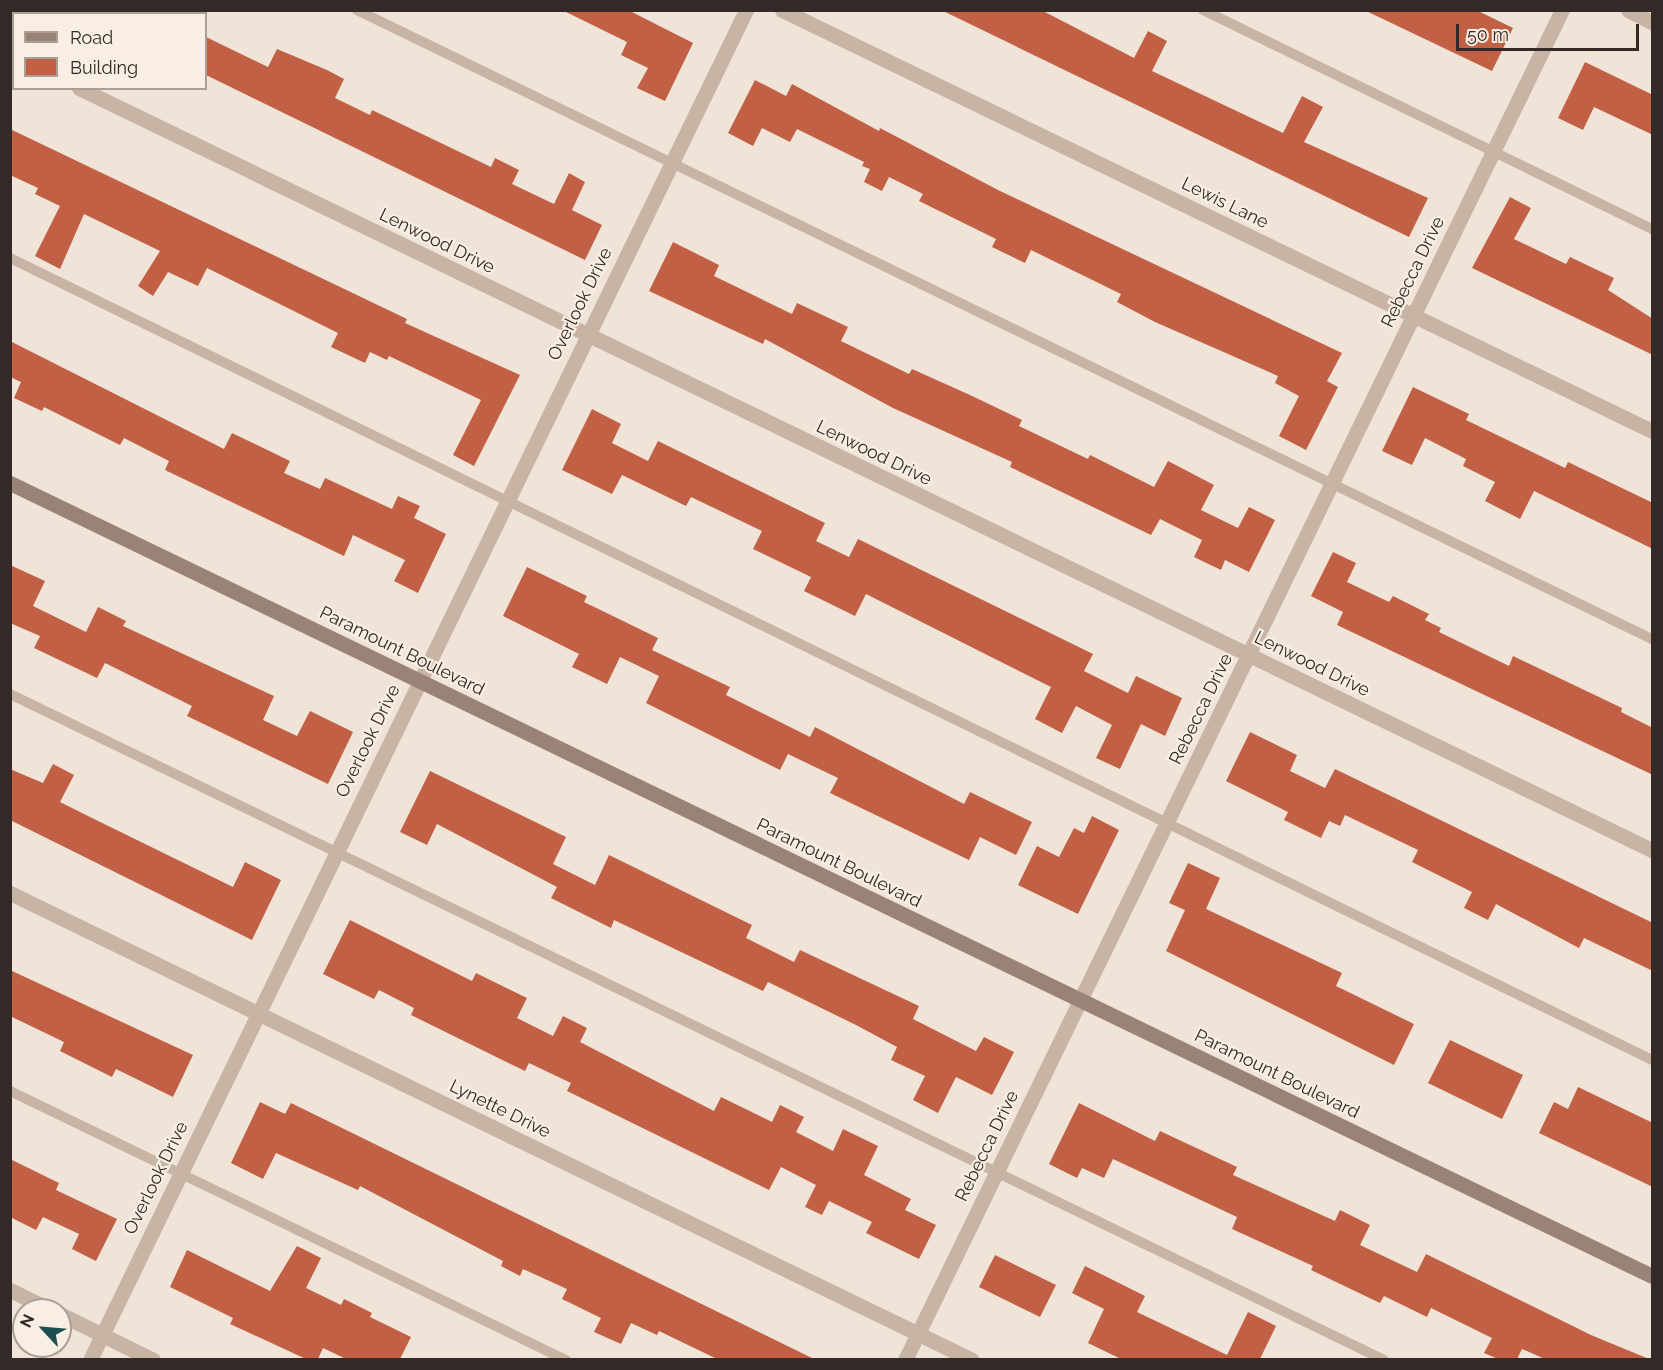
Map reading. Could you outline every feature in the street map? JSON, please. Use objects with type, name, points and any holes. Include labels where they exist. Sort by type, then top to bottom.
[{"type":"main road","name":"Paramount Boulevard","points":[[10,483],[1653,1276]]},
{"type":"street","name":"Overlook Drive","points":[[90,1359],[418,680],[746,10]]},
{"type":"street","name":"Lewis Lane","points":[[782,10],[1653,431]]},
{"type":"street","name":"Rebecca Drive","points":[[905,1359],[1562,10]]},
{"type":"street","points":[[1628,10],[1653,22]]},
{"type":"street","name":"Lenwood Drive","points":[[84,90],[586,336],[1653,850]]},
{"type":"street","name":"Lynette Drive","points":[[10,893],[972,1359]]},
{"type":"street","points":[[10,1290],[26,1298]]},
{"type":"street","points":[[72,1320],[153,1359]]},
{"type":"lane","points":[[357,10],[670,164],[1333,482],[1653,639]]},
{"type":"lane","points":[[1203,10],[1653,229]]},
{"type":"lane","points":[[10,258],[1653,1060]]},
{"type":"lane","points":[[10,694],[1384,1359]]},
{"type":"lane","points":[[10,1091],[566,1359]]},
{"type":"building","points":[[562,10],[628,10],[693,43],[665,101],[637,88],[648,68],[621,55],[627,42]]},
{"type":"building","points":[[941,10],[1041,10],[1134,58],[1148,31],[1167,41],[1152,71],[1283,133],[1302,96],[1323,107],[1304,142],[1428,198],[1409,237]]},
{"type":"building","points":[[1364,10],[1476,10],[1513,28],[1492,71]]},
{"type":"building","points":[[207,37],[268,67],[277,49],[327,70],[344,79],[335,98],[370,115],[372,110],[491,167],[495,158],[519,170],[512,184],[554,204],[569,173],[585,182],[572,210],[602,225],[585,260],[207,75]]},
{"type":"building","points":[[1585,62],[1653,95],[1653,135],[1594,107],[1583,130],[1558,118]]},
{"type":"building","points":[[755,80],[786,96],[792,84],[879,131],[880,128],[998,190],[1342,353],[1327,381],[1338,387],[1306,450],[1279,436],[1299,396],[1275,383],[1278,376],[1155,322],[1117,302],[1121,294],[1031,250],[1025,263],[992,247],[996,239],[919,201],[923,194],[889,177],[882,191],[864,182],[870,169],[862,166],[864,162],[797,129],[790,142],[762,128],[753,146],[728,133]]},
{"type":"building","points":[[10,129],[407,319],[405,323],[520,375],[474,466],[453,455],[481,400],[389,356],[387,360],[370,352],[365,363],[331,347],[338,333],[207,268],[198,286],[168,272],[153,296],[138,286],[160,251],[84,214],[60,269],[35,256],[60,206],[35,194],[38,188],[10,175]]},
{"type":"building","points":[[1510,197],[1531,208],[1514,239],[1566,264],[1570,257],[1614,278],[1608,290],[1653,319],[1653,355],[1472,268]]},
{"type":"building","points":[[673,242],[719,265],[714,276],[792,314],[797,303],[848,327],[841,341],[909,374],[912,369],[970,395],[1022,420],[1019,426],[1088,459],[1090,455],[1154,487],[1168,461],[1214,485],[1201,510],[1238,528],[1249,507],[1275,520],[1249,572],[1225,560],[1221,570],[1194,557],[1202,540],[1160,519],[1151,535],[1010,467],[1012,462],[893,408],[765,339],[763,344],[649,291]]},
{"type":"building","points":[[10,341],[224,449],[232,433],[290,461],[284,473],[320,489],[325,478],[392,509],[398,496],[420,506],[414,518],[446,534],[418,593],[394,581],[405,560],[353,535],[344,556],[165,470],[169,461],[124,438],[120,445],[44,407],[42,411],[14,398],[21,382],[10,377]]},
{"type":"building","points":[[1413,387],[1469,414],[1466,420],[1565,468],[1568,462],[1653,503],[1653,549],[1534,491],[1520,519],[1485,501],[1495,482],[1463,466],[1466,459],[1425,438],[1412,465],[1382,451]]},
{"type":"building","points":[[592,409],[621,424],[612,443],[648,461],[658,441],[825,523],[816,541],[849,557],[858,539],[1093,654],[1084,671],[1128,693],[1136,676],[1182,698],[1165,736],[1141,724],[1120,769],[1096,758],[1112,725],[1076,706],[1062,733],[1035,719],[1051,687],[866,594],[855,616],[804,591],[811,577],[753,549],[762,531],[691,497],[686,506],[622,475],[612,494],[562,470]]},
{"type":"building","points":[[1333,552],[1356,563],[1347,582],[1389,602],[1393,596],[1429,614],[1425,620],[1441,628],[1439,632],[1509,666],[1513,656],[1622,708],[1621,712],[1653,728],[1653,775],[1337,625],[1343,612],[1311,596]]},
{"type":"building","points":[[10,565],[45,581],[33,606],[86,632],[98,607],[126,621],[123,626],[274,696],[263,720],[297,736],[310,711],[353,732],[328,784],[187,716],[192,706],[105,663],[97,678],[34,648],[40,636],[10,623]]},
{"type":"building","points":[[527,567],[587,596],[584,602],[658,638],[652,650],[730,687],[726,695],[810,737],[815,727],[964,804],[970,792],[1032,822],[1016,855],[980,837],[969,860],[830,793],[838,778],[788,754],[780,770],[646,703],[659,676],[620,657],[607,684],[572,667],[579,654],[503,616]]},
{"type":"building","points":[[1250,732],[1297,755],[1290,771],[1325,788],[1335,769],[1653,923],[1653,971],[1584,938],[1579,948],[1496,904],[1488,920],[1464,908],[1472,892],[1412,862],[1418,850],[1345,815],[1340,826],[1329,821],[1321,838],[1284,820],[1288,812],[1226,781]]},
{"type":"building","points":[[53,764],[74,775],[60,802],[233,887],[245,862],[281,880],[252,940],[10,820],[10,769],[43,783]]},
{"type":"building","points":[[430,771],[566,837],[553,864],[595,885],[609,855],[752,925],[746,938],[794,962],[800,950],[919,1006],[913,1019],[976,1051],[984,1037],[1014,1052],[992,1095],[956,1077],[938,1113],[913,1100],[925,1076],[891,1060],[897,1047],[856,1025],[768,982],[763,991],[614,920],[611,928],[551,898],[557,887],[437,824],[427,845],[400,832]]},
{"type":"building","points":[[1092,816],[1119,830],[1078,914],[1018,885],[1037,846],[1059,857],[1074,828],[1084,833]]},
{"type":"building","points":[[1188,863],[1220,878],[1206,909],[1342,973],[1336,986],[1414,1024],[1394,1065],[1166,951],[1185,910],[1169,903]]},
{"type":"building","points":[[350,920],[472,981],[476,973],[527,998],[517,1018],[553,1036],[563,1016],[587,1028],[580,1042],[714,1111],[721,1097],[772,1122],[780,1105],[804,1117],[796,1132],[833,1151],[843,1129],[878,1146],[864,1175],[911,1199],[905,1210],[936,1225],[919,1259],[866,1233],[872,1222],[829,1201],[822,1215],[805,1207],[816,1185],[781,1167],[769,1190],[567,1091],[571,1083],[529,1063],[525,1071],[411,1015],[414,1008],[379,990],[374,999],[323,974]]},
{"type":"building","points":[[10,970],[193,1055],[173,1097],[116,1069],[112,1077],[60,1051],[64,1042],[10,1016]]},
{"type":"building","points":[[1450,1040],[1523,1075],[1502,1119],[1428,1083]]},
{"type":"building","points":[[1578,1087],[1653,1123],[1653,1187],[1539,1133],[1554,1102],[1568,1109]]},
{"type":"building","points":[[260,1102],[285,1114],[291,1103],[814,1359],[717,1359],[659,1331],[657,1335],[631,1323],[621,1344],[594,1332],[601,1318],[562,1299],[567,1289],[523,1269],[520,1276],[501,1266],[503,1261],[360,1186],[358,1190],[276,1153],[263,1179],[231,1163]]},
{"type":"building","points":[[1079,1103],[1155,1141],[1160,1131],[1237,1167],[1233,1175],[1335,1221],[1340,1210],[1370,1225],[1360,1245],[1417,1272],[1426,1254],[1591,1335],[1649,1359],[1545,1359],[1522,1349],[1517,1359],[1498,1359],[1484,1353],[1492,1338],[1431,1308],[1427,1317],[1384,1296],[1380,1303],[1311,1270],[1313,1266],[1232,1229],[1237,1217],[1113,1159],[1104,1178],[1082,1168],[1077,1178],[1049,1164]]},
{"type":"building","points":[[10,1159],[59,1183],[56,1190],[117,1219],[96,1261],[72,1249],[79,1234],[43,1217],[36,1230],[10,1217]]},
{"type":"building","points":[[297,1246],[321,1258],[306,1288],[341,1305],[344,1299],[372,1313],[370,1317],[411,1337],[400,1359],[346,1359],[323,1348],[318,1359],[306,1359],[230,1324],[233,1318],[170,1287],[187,1250],[270,1291]]},
{"type":"building","points":[[995,1255],[1056,1285],[1040,1317],[979,1287]]},
{"type":"building","points":[[1085,1266],[1145,1296],[1137,1312],[1227,1355],[1248,1312],[1276,1326],[1260,1359],[1121,1359],[1088,1343],[1104,1309],[1072,1293]]}]
